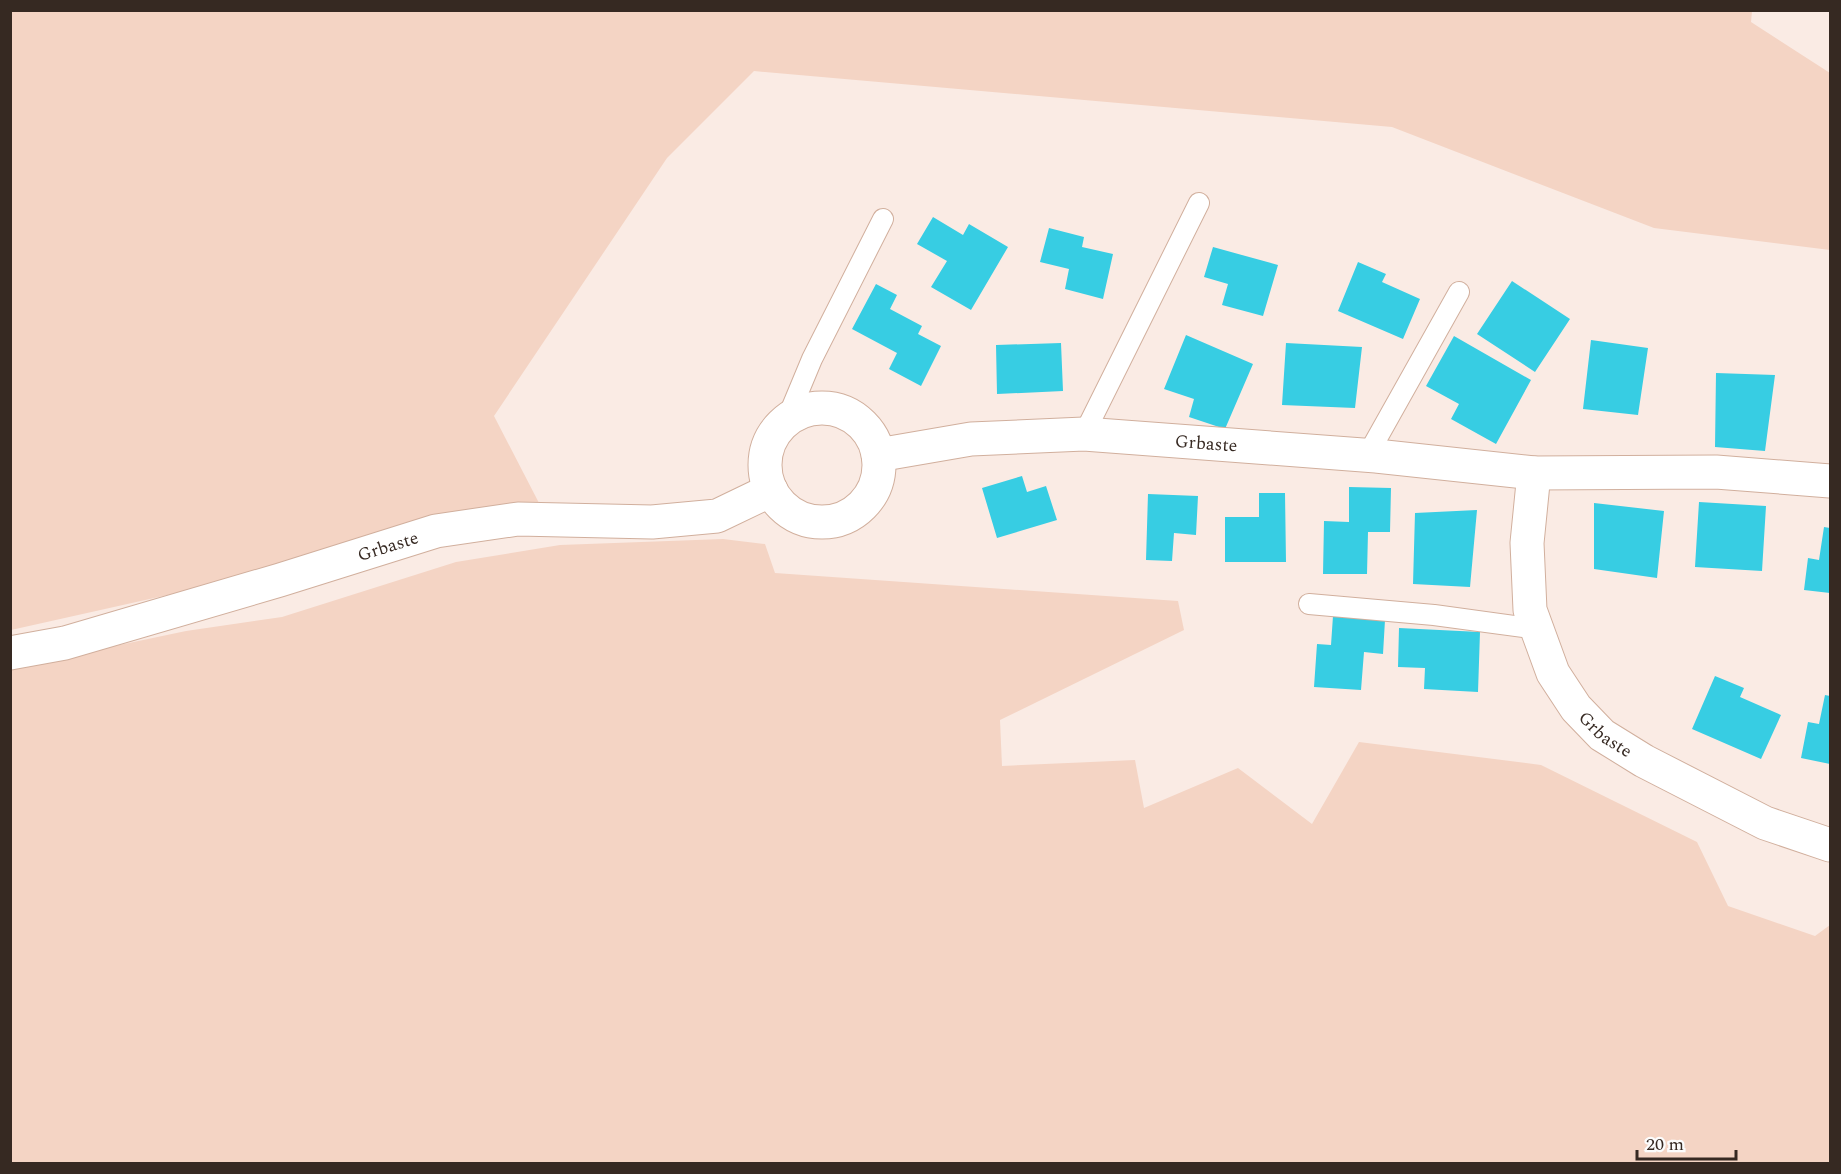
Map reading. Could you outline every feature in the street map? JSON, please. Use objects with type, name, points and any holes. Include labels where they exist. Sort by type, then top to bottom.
[{"type":"street","points":[[824,407],[843,411],[859,421],[872,436],[878,455],[879,473],[873,491],[862,505],[848,516],[830,521],[813,522],[795,516],[781,505],[771,490],[765,471],[766,452],[774,434],[787,419],[804,410],[824,407]]},
{"type":"street","name":"Grbaste","points":[[878,455],[971,439],[1084,434],[1367,456],[1534,473],[1716,472],[1830,482]]},
{"type":"street","name":"Grbaste","points":[[1534,473],[1527,543],[1530,610],[1553,672],[1576,708],[1602,735],[1644,761],[1766,823],[1830,845]]},
{"type":"street","name":"Grbaste","points":[[10,653],[65,643],[280,580],[436,531],[518,519],[652,522],[717,516],[771,490]]},
{"type":"lane","points":[[1084,434],[1199,203]]},
{"type":"lane","points":[[787,419],[812,359],[883,219]]},
{"type":"lane","points":[[1367,456],[1459,292]]},
{"type":"lane","points":[[1309,604],[1434,615],[1537,629]]},
{"type":"shaded area","points":[[10,11],[1752,11],[1751,22],[1830,73],[1830,250],[1654,228],[1392,127],[754,71],[667,158],[494,416],[539,503],[181,592],[11,630]]},
{"type":"shaded area","points":[[723,539],[765,544],[775,573],[1178,601],[1184,630],[1000,720],[1002,766],[1135,760],[1144,808],[1238,768],[1312,824],[1359,742],[1541,765],[1697,842],[1728,906],[1815,936],[1830,925],[1830,1163],[11,1163],[10,668],[186,631],[282,617],[456,562],[560,545]]},
{"type":"building","points":[[933,217],[963,235],[969,224],[1008,247],[971,310],[931,287],[947,261],[917,244]]},
{"type":"building","points":[[1049,228],[1084,237],[1082,247],[1113,254],[1103,299],[1065,289],[1069,269],[1040,262]]},
{"type":"building","points":[[1213,247],[1278,265],[1263,316],[1222,305],[1228,284],[1204,277]]},
{"type":"building","points":[[1358,262],[1386,274],[1382,282],[1420,299],[1403,339],[1338,311]]},
{"type":"building","points":[[1512,281],[1570,319],[1535,372],[1477,334]]},
{"type":"building","points":[[876,284],[897,295],[890,309],[922,326],[918,334],[941,346],[921,386],[889,369],[897,353],[852,329]]},
{"type":"building","points":[[1186,335],[1253,364],[1225,429],[1189,417],[1194,399],[1164,389]]},
{"type":"building","points":[[1454,336],[1531,380],[1496,444],[1451,419],[1459,404],[1426,386]]},
{"type":"building","points":[[1591,340],[1648,348],[1638,415],[1583,409]]},
{"type":"building","points":[[1061,343],[1063,391],[997,394],[996,345]]},
{"type":"building","points":[[1286,343],[1362,347],[1355,408],[1282,405]]},
{"type":"building","points":[[1716,373],[1775,375],[1765,451],[1715,447]]},
{"type":"building","points":[[1022,476],[1027,492],[1046,486],[1057,520],[997,538],[982,488]]},
{"type":"building","points":[[1349,487],[1391,488],[1390,532],[1368,532],[1367,574],[1323,574],[1324,521],[1349,522]]},
{"type":"building","points":[[1259,493],[1285,493],[1286,562],[1225,562],[1225,517],[1259,517]]},
{"type":"building","points":[[1148,494],[1198,496],[1196,535],[1174,533],[1172,561],[1146,560]]},
{"type":"building","points":[[1699,502],[1766,506],[1762,571],[1695,567]]},
{"type":"building","points":[[1594,503],[1664,511],[1657,578],[1594,569]]},
{"type":"building","points":[[1477,510],[1470,587],[1413,584],[1415,513]]},
{"type":"building","points":[[1824,527],[1830,528],[1830,593],[1804,590],[1808,558],[1819,560]]},
{"type":"building","points":[[1333,616],[1385,620],[1383,654],[1364,652],[1361,690],[1314,687],[1317,644],[1331,645]]},
{"type":"building","points":[[1399,628],[1480,632],[1478,692],[1424,689],[1425,668],[1398,667]]},
{"type":"building","points":[[1715,676],[1744,688],[1740,697],[1781,715],[1761,759],[1692,729]]},
{"type":"building","points":[[1825,695],[1830,696],[1830,764],[1801,758],[1808,722],[1819,724]]}]
